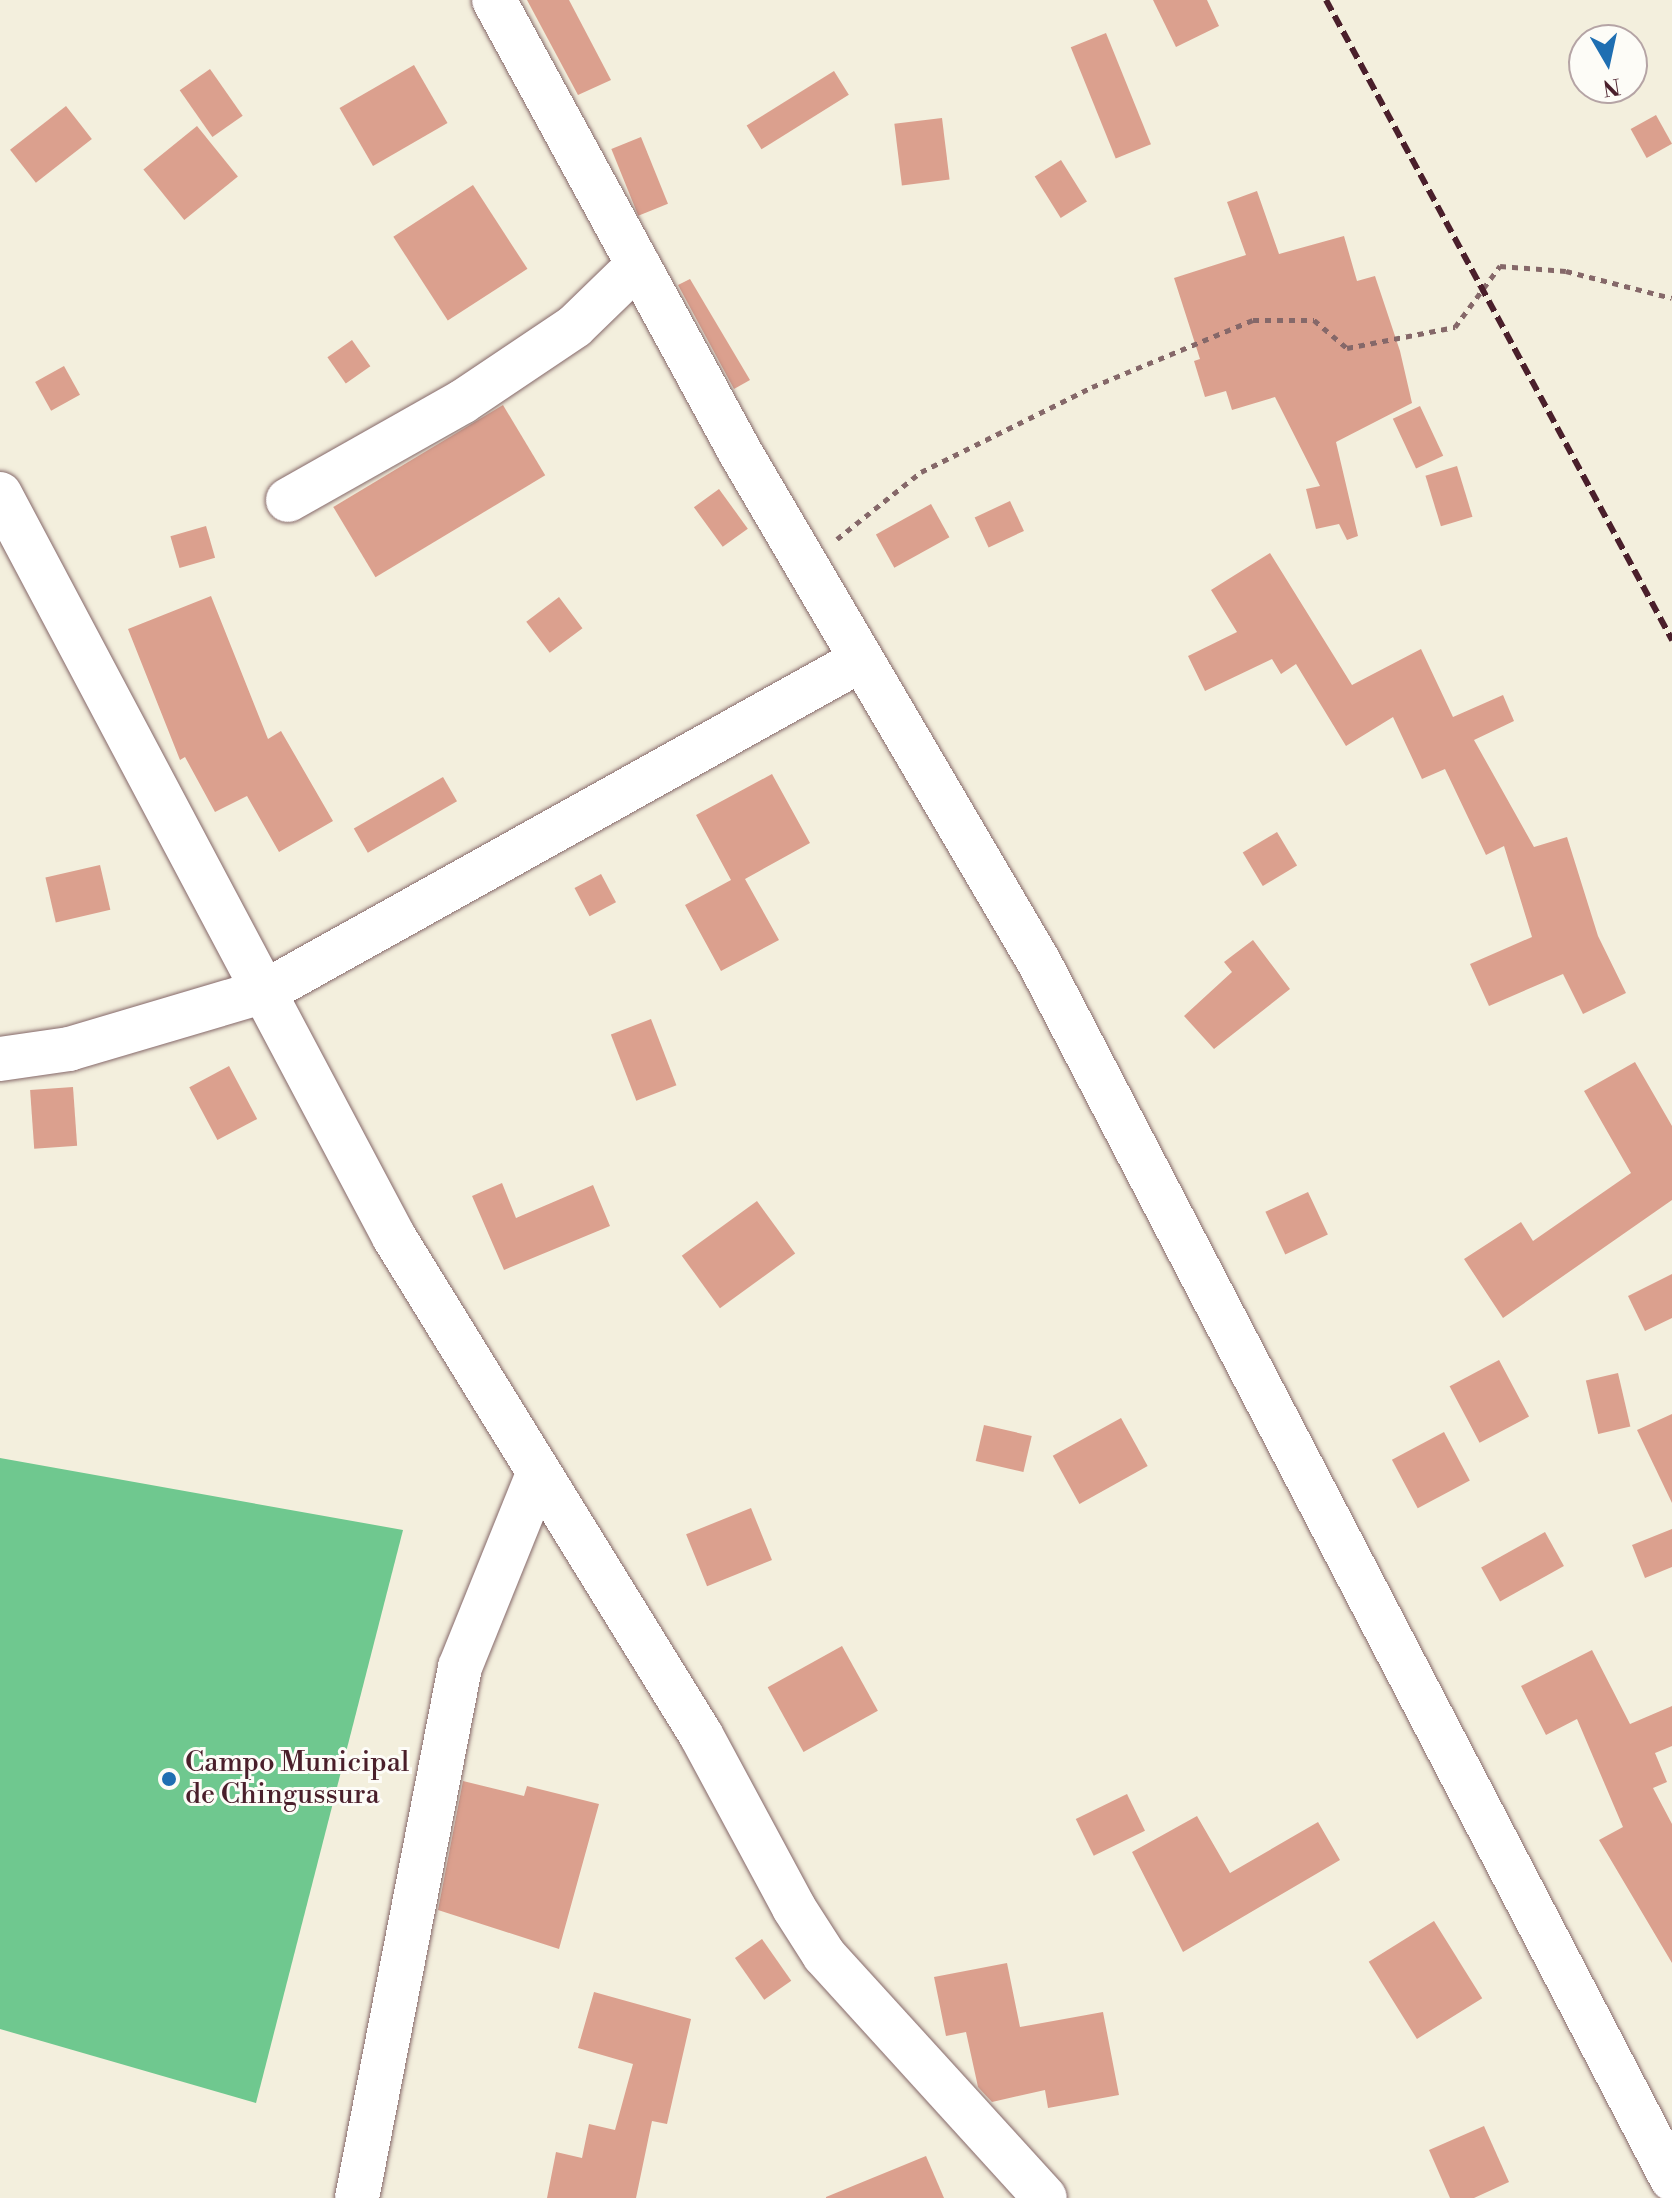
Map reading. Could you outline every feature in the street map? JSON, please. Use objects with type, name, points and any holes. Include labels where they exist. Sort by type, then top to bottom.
[{"type":"street","points":[[494,0],[806,565],[1039,962],[1672,2179]]},
{"type":"street","points":[[288,500],[487,385],[575,326],[638,265]]},
{"type":"street","points":[[0,494],[268,990],[394,1237],[701,1735],[824,1955],[1045,2198]]},
{"type":"street","points":[[0,1059],[81,1046],[268,990],[861,660]]},
{"type":"street","points":[[357,2198],[460,1667],[538,1474]]},
{"type":"path","points":[[806,565],[921,472],[1092,387],[1253,320],[1314,320],[1347,348],[1455,327],[1500,266],[1566,271],[1672,298]]},
{"type":"green space","name":"Campo Municipal de Chingussura","points":[[0,1458],[403,1530],[256,2103],[0,2029]]},
{"type":"building","points":[[527,0],[569,0],[611,80],[578,95]]},
{"type":"building","points":[[1153,0],[1207,0],[1219,26],[1176,47]]},
{"type":"building","points":[[1106,33],[1151,144],[1116,158],[1071,47]]},
{"type":"building","points":[[414,65],[448,123],[373,166],[340,108]]},
{"type":"building","points":[[210,69],[243,116],[212,137],[180,90]]},
{"type":"building","points":[[834,71],[849,95],[761,149],[747,126]]},
{"type":"building","points":[[66,106],[92,139],[36,183],[10,150]]},
{"type":"building","points":[[1656,115],[1672,144],[1647,158],[1631,129]]},
{"type":"building","points":[[942,118],[950,180],[902,185],[894,124]]},
{"type":"building","points":[[197,126],[238,177],[184,220],[143,169]]},
{"type":"building","points":[[641,137],[668,204],[638,216],[611,149]]},
{"type":"building","points":[[1061,160],[1087,202],[1061,218],[1035,176]]},
{"type":"building","points":[[473,185],[527,269],[448,321],[393,237]]},
{"type":"building","points":[[1257,191],[1279,254],[1344,236],[1357,281],[1375,276],[1400,351],[1412,403],[1336,442],[1358,536],[1347,540],[1339,524],[1316,529],[1306,489],[1320,486],[1275,397],[1232,410],[1226,391],[1205,397],[1194,361],[1200,359],[1174,278],[1246,255],[1227,202]]},
{"type":"building","points":[[690,279],[750,380],[734,389],[678,285]]},
{"type":"building","points":[[352,340],[370,366],[346,383],[327,357]]},
{"type":"building","points":[[64,366],[80,395],[51,411],[35,382]]},
{"type":"building","points":[[503,405],[545,475],[376,577],[333,507]]},
{"type":"building","points":[[1420,406],[1443,456],[1416,469],[1393,419]]},
{"type":"building","points":[[1457,466],[1472,517],[1441,526],[1425,476]]},
{"type":"building","points":[[719,489],[748,529],[723,547],[694,507]]},
{"type":"building","points":[[1010,501],[1024,531],[989,547],[975,517]]},
{"type":"building","points":[[931,504],[949,537],[894,568],[876,535]]},
{"type":"building","points":[[206,526],[215,558],[180,568],[170,536]]},
{"type":"building","points":[[1270,553],[1352,685],[1421,649],[1453,717],[1503,695],[1514,721],[1474,740],[1534,847],[1567,837],[1598,936],[1626,993],[1583,1014],[1563,974],[1489,1006],[1470,964],[1532,937],[1504,846],[1486,855],[1445,769],[1422,779],[1393,717],[1346,746],[1296,664],[1281,674],[1272,659],[1205,691],[1188,656],[1237,632],[1211,590]]},
{"type":"building","points":[[211,596],[268,739],[281,731],[333,821],[279,852],[247,796],[215,812],[185,757],[180,760],[128,629]]},
{"type":"building","points":[[559,597],[582,628],[550,653],[526,622]]},
{"type":"building","points":[[772,774],[810,843],[745,879],[779,940],[721,971],[685,905],[731,880],[696,815]]},
{"type":"building","points":[[443,777],[457,801],[368,853],[354,828]]},
{"type":"building","points":[[1277,832],[1297,865],[1263,886],[1243,853]]},
{"type":"building","points":[[100,865],[110,910],[56,922],[45,878]]},
{"type":"building","points":[[601,874],[616,902],[590,916],[575,888]]},
{"type":"building","points":[[1253,940],[1290,989],[1214,1049],[1184,1016],[1232,972],[1224,962]]},
{"type":"building","points":[[651,1019],[676,1085],[636,1101],[611,1034]]},
{"type":"building","points":[[1635,1062],[1672,1126],[1672,1200],[1503,1318],[1464,1259],[1521,1222],[1533,1241],[1631,1173],[1584,1091]]},
{"type":"building","points":[[229,1066],[257,1119],[217,1140],[189,1087]]},
{"type":"building","points":[[73,1087],[77,1146],[34,1149],[30,1090]]},
{"type":"building","points":[[502,1183],[516,1218],[593,1185],[610,1226],[504,1270],[472,1196]]},
{"type":"building","points":[[1308,1192],[1328,1235],[1285,1254],[1265,1212]]},
{"type":"building","points":[[757,1201],[795,1254],[720,1308],[682,1256]]},
{"type":"building","points":[[1672,1274],[1672,1318],[1645,1331],[1628,1296]]},
{"type":"building","points":[[1499,1360],[1529,1417],[1480,1443],[1450,1386]]},
{"type":"building","points":[[1618,1373],[1630,1427],[1598,1434],[1586,1380]]},
{"type":"building","points":[[1672,1414],[1672,1503],[1637,1430]]},
{"type":"building","points":[[1121,1418],[1148,1466],[1079,1504],[1053,1456]]},
{"type":"building","points":[[984,1425],[1032,1436],[1023,1472],[976,1461]]},
{"type":"building","points":[[1444,1432],[1470,1481],[1418,1508],[1392,1460]]},
{"type":"building","points":[[751,1508],[772,1560],[707,1586],[686,1534]]},
{"type":"building","points":[[1672,1529],[1672,1567],[1645,1578],[1632,1545]]},
{"type":"building","points":[[1545,1532],[1564,1566],[1500,1602],[1481,1567]]},
{"type":"building","points":[[842,1646],[878,1711],[804,1752],[768,1687]]},
{"type":"building","points":[[1592,1650],[1630,1724],[1672,1706],[1672,1746],[1655,1753],[1667,1782],[1653,1788],[1672,1824],[1672,1963],[1599,1840],[1623,1827],[1577,1719],[1546,1735],[1521,1686]]},
{"type":"building","points":[[463,1781],[524,1796],[527,1786],[599,1804],[559,1949],[438,1910]]},
{"type":"building","points":[[1127,1794],[1145,1831],[1094,1856],[1076,1819]]},
{"type":"building","points":[[1197,1816],[1230,1873],[1318,1822],[1340,1860],[1183,1952],[1132,1852]]},
{"type":"building","points":[[1434,1921],[1482,1998],[1417,2039],[1369,1962]]},
{"type":"building","points":[[762,1939],[791,1981],[764,2000],[735,1958]]},
{"type":"building","points":[[1007,1963],[1020,2027],[1103,2012],[1119,2095],[1048,2108],[1045,2090],[992,2102],[978,2087],[966,2032],[946,2036],[934,1977]]},
{"type":"building","points":[[594,1992],[691,2019],[667,2124],[652,2121],[636,2198],[547,2198],[556,2152],[582,2158],[589,2124],[615,2130],[633,2064],[578,2048]]},
{"type":"building","points":[[1484,2126],[1509,2182],[1474,2198],[1450,2198],[1429,2150]]},
{"type":"building","points":[[926,2156],[944,2198],[826,2198],[826,2197]]},
{"type":"railway","points":[[1326,0],[1672,640]]},
{"type":"place","name":"Campo Municipal de Chingussura","points":[[169,1779]]}]
